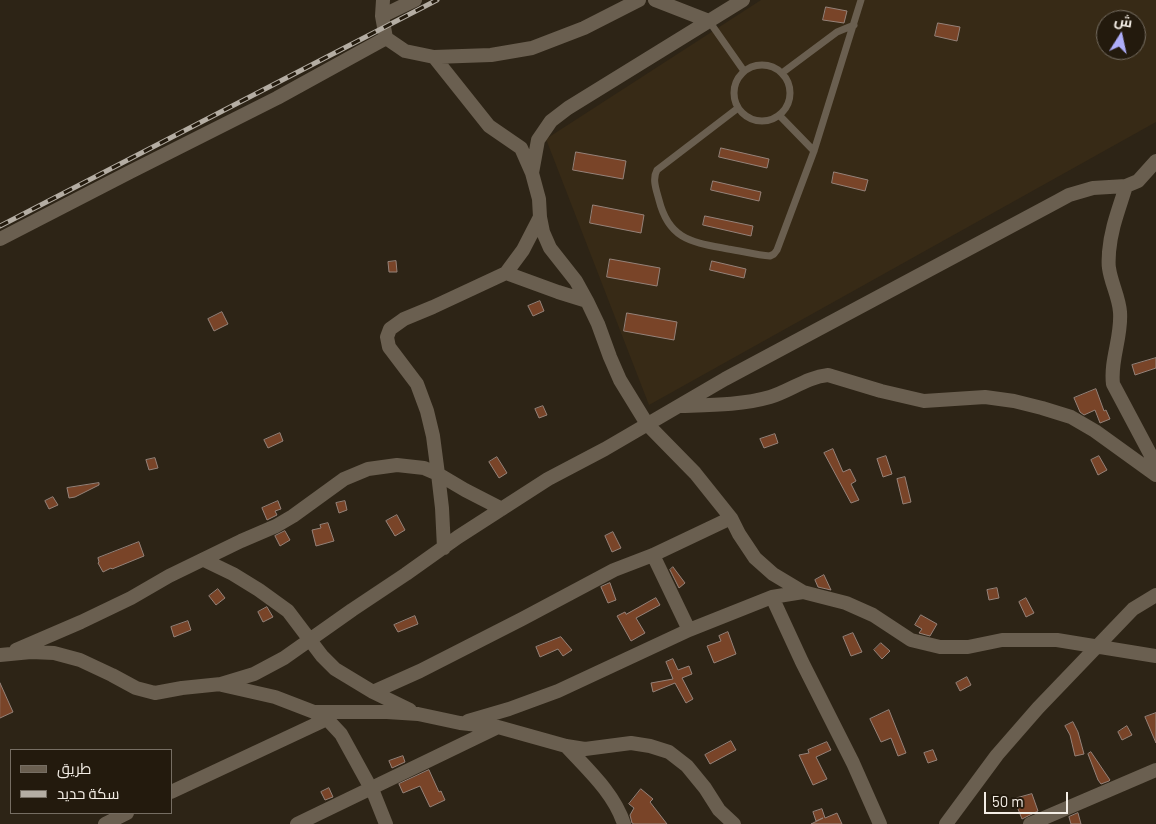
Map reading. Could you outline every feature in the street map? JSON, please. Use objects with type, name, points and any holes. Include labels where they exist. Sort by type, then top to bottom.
[{"type":"street","points":[[383,0],[382,16],[386,38],[405,51],[434,57],[491,55],[532,48],[584,28],[639,0]]},
{"type":"street","points":[[382,16],[415,0]]},
{"type":"street","points":[[655,0],[709,21]]},
{"type":"street","points":[[532,173],[538,140],[551,121],[568,108],[743,0]]},
{"type":"street","points":[[0,239],[277,98],[386,38]]},
{"type":"street","points":[[434,57],[489,126],[521,148],[532,173],[539,198],[543,232],[550,248],[576,281],[598,324],[620,380],[647,424],[695,473],[731,518],[755,558],[773,574],[804,592],[846,603],[873,615],[911,640],[940,647],[968,647],[1002,640],[1057,640],[1156,656]]},
{"type":"street","points":[[2,655],[31,652],[54,653],[80,660],[136,688],[155,693],[221,684],[254,674],[284,658],[548,479],[889,290],[1058,200],[1093,188],[1126,186],[1138,181],[1156,161]]},
{"type":"street","points":[[1126,186],[1112,226],[1110,240],[1108,267],[1119,302],[1120,312],[1120,331],[1112,375],[1114,384],[1156,465]]},
{"type":"street","points":[[444,548],[438,474],[433,436],[427,411],[417,384],[389,347],[386,337],[390,329],[404,319],[506,273],[522,250],[540,216]]},
{"type":"street","points":[[506,273],[587,301]]},
{"type":"street","points":[[678,406],[748,402],[772,396],[803,382],[828,375],[881,392],[924,401],[995,398],[1042,408],[1071,418],[1095,431],[1156,475]]},
{"type":"street","points":[[2,655],[81,622],[131,598],[169,576],[276,526],[344,479],[368,469],[396,465],[424,468],[502,509]]},
{"type":"street","points":[[373,692],[420,671],[614,570],[653,555],[731,518]]},
{"type":"street","points":[[653,555],[689,630]]},
{"type":"street","points":[[204,560],[233,574],[288,611],[322,656],[335,669],[373,692],[418,714]]},
{"type":"street","points":[[460,723],[509,709],[558,691],[689,630],[772,597],[804,592]]},
{"type":"street","points":[[946,824],[997,755],[1038,708],[1133,609],[1156,595]]},
{"type":"street","points":[[772,597],[802,662],[853,763],[880,824]]},
{"type":"street","points":[[1142,654],[1156,665]]},
{"type":"street","points":[[221,684],[276,697],[314,712],[326,719],[341,734],[371,789],[386,824]]},
{"type":"street","points":[[314,712],[418,714],[460,723],[498,727],[566,746],[584,748],[631,743],[650,746],[669,752],[687,766],[705,788],[719,810],[734,824]]},
{"type":"street","points":[[172,792],[326,719]]},
{"type":"street","points":[[297,824],[498,727]]},
{"type":"street","points":[[566,746],[608,793],[620,811],[624,824]]},
{"type":"street","points":[[1030,824],[1156,770]]},
{"type":"street","points":[[105,824],[126,814]]},
{"type":"lane","points":[[738,108],[662,165],[654,175],[655,185],[662,211],[668,224],[687,239],[700,244],[766,256],[774,254],[777,250],[814,152],[861,0]]},
{"type":"lane","points":[[709,21],[744,71]]},
{"type":"lane","points":[[782,73],[837,32],[854,25]]},
{"type":"lane","points":[[763,66],[782,73],[788,81],[790,89],[787,109],[780,116],[770,121],[760,121],[749,118],[738,108],[734,95],[735,84],[744,71],[763,66]]},
{"type":"lane","points":[[780,116],[814,152]]},
{"type":"shaded area","points":[[761,0],[1156,0],[1156,122],[649,405],[546,139]]},
{"type":"building","points":[[826,7],[847,11],[844,23],[823,20]]},
{"type":"building","points":[[938,23],[960,27],[957,41],[935,36]]},
{"type":"building","points":[[721,148],[769,159],[767,168],[719,157]]},
{"type":"building","points":[[576,152],[626,161],[623,179],[573,170]]},
{"type":"building","points":[[834,172],[868,180],[865,191],[832,183]]},
{"type":"building","points":[[713,181],[761,192],[759,201],[711,190]]},
{"type":"building","points":[[593,205],[644,215],[641,233],[590,223]]},
{"type":"building","points":[[705,216],[753,226],[751,236],[703,225]]},
{"type":"building","points":[[610,259],[660,268],[657,286],[607,277]]},
{"type":"building","points":[[396,261],[397,272],[389,272],[388,262]]},
{"type":"building","points":[[712,261],[746,269],[744,278],[710,270]]},
{"type":"building","points":[[540,301],[544,311],[533,316],[528,306]]},
{"type":"building","points":[[222,312],[228,324],[214,331],[208,319]]},
{"type":"building","points":[[627,313],[677,322],[674,340],[624,331]]},
{"type":"building","points":[[1156,358],[1156,368],[1135,375],[1132,365]]},
{"type":"building","points":[[1096,389],[1104,411],[1106,410],[1110,419],[1100,423],[1095,410],[1084,415],[1080,412],[1074,398]]},
{"type":"building","points":[[543,406],[547,415],[539,418],[535,409]]},
{"type":"building","points":[[280,433],[283,441],[268,448],[264,440]]},
{"type":"building","points":[[775,434],[778,443],[764,448],[760,439]]},
{"type":"building","points":[[833,449],[843,472],[850,469],[856,481],[851,484],[859,500],[851,503],[824,453]]},
{"type":"building","points":[[886,456],[892,474],[883,477],[877,459]]},
{"type":"building","points":[[1099,456],[1107,470],[1098,475],[1091,460]]},
{"type":"building","points":[[497,457],[507,473],[499,478],[489,462]]},
{"type":"building","points":[[155,458],[158,468],[149,470],[146,460]]},
{"type":"building","points":[[905,477],[911,502],[903,504],[897,479]]},
{"type":"building","points":[[99,483],[99,485],[75,497],[69,498],[67,488]]},
{"type":"building","points":[[53,497],[58,505],[49,509],[45,501]]},
{"type":"building","points":[[278,501],[281,509],[275,511],[277,515],[267,520],[262,508]]},
{"type":"building","points":[[345,501],[347,510],[339,513],[336,503]]},
{"type":"building","points":[[397,515],[405,530],[395,536],[386,521]]},
{"type":"building","points":[[328,523],[334,541],[316,546],[312,530],[321,528],[320,525]]},
{"type":"building","points":[[285,531],[290,540],[280,546],[275,536]]},
{"type":"building","points":[[613,532],[621,548],[612,552],[605,536]]},
{"type":"building","points":[[139,542],[144,556],[103,572],[98,563],[98,558]]},
{"type":"building","points":[[673,567],[685,583],[679,588],[670,570]]},
{"type":"building","points":[[824,575],[831,590],[818,587],[815,580]]},
{"type":"building","points":[[610,583],[616,600],[608,603],[601,587]]},
{"type":"building","points":[[997,588],[999,598],[989,600],[987,590]]},
{"type":"building","points":[[218,589],[225,598],[216,605],[209,596]]},
{"type":"building","points":[[656,598],[660,605],[636,618],[645,633],[631,641],[617,616],[625,612],[626,614]]},
{"type":"building","points":[[1026,598],[1034,613],[1026,617],[1019,602]]},
{"type":"building","points":[[267,607],[273,617],[263,622],[258,612]]},
{"type":"building","points":[[921,615],[937,624],[930,636],[919,633],[922,629],[915,625]]},
{"type":"building","points":[[415,616],[418,624],[398,632],[394,625]]},
{"type":"building","points":[[188,621],[191,630],[174,637],[171,627]]},
{"type":"building","points":[[728,632],[736,654],[714,663],[707,646],[721,641],[719,636]]},
{"type":"building","points":[[853,633],[862,652],[851,656],[843,637]]},
{"type":"building","points":[[561,637],[572,650],[563,656],[558,649],[540,657],[536,647]]},
{"type":"building","points":[[881,643],[890,651],[882,659],[874,650]]},
{"type":"building","points":[[673,659],[678,670],[689,666],[692,674],[682,678],[693,699],[686,703],[675,683],[653,692],[651,683],[673,679],[666,662]]},
{"type":"building","points":[[967,677],[971,685],[960,691],[956,683]]},
{"type":"building","points":[[0,683],[13,712],[0,718]]},
{"type":"building","points":[[889,710],[906,753],[898,756],[891,738],[881,742],[870,719]]},
{"type":"building","points":[[1156,713],[1156,743],[1145,717]]},
{"type":"building","points":[[1073,722],[1084,754],[1075,756],[1070,735],[1065,726]]},
{"type":"building","points":[[1127,726],[1132,735],[1122,740],[1118,732]]},
{"type":"building","points":[[731,741],[736,750],[710,764],[705,755]]},
{"type":"building","points":[[827,742],[831,750],[816,757],[827,779],[813,785],[799,755],[809,753],[808,750]]},
{"type":"building","points":[[933,750],[937,760],[928,763],[924,753]]},
{"type":"building","points":[[1091,752],[1109,781],[1101,784],[1098,780],[1088,754]]},
{"type":"building","points":[[403,756],[405,762],[392,768],[389,761]]},
{"type":"building","points":[[429,770],[439,792],[441,791],[445,800],[430,807],[420,786],[403,793],[399,784]]},
{"type":"building","points":[[329,788],[333,797],[325,800],[321,792]]},
{"type":"building","points":[[641,789],[653,799],[650,802],[667,824],[632,823],[630,815],[634,808],[629,804]]},
{"type":"building","points":[[1032,794],[1038,811],[1022,819],[1014,799]]},
{"type":"building","points":[[822,809],[825,818],[837,813],[842,824],[811,824],[823,818],[816,821],[813,812]]},
{"type":"building","points":[[1078,813],[1081,824],[1071,824],[1069,817]]},
{"type":"railway","points":[[0,226],[437,0]]}]
